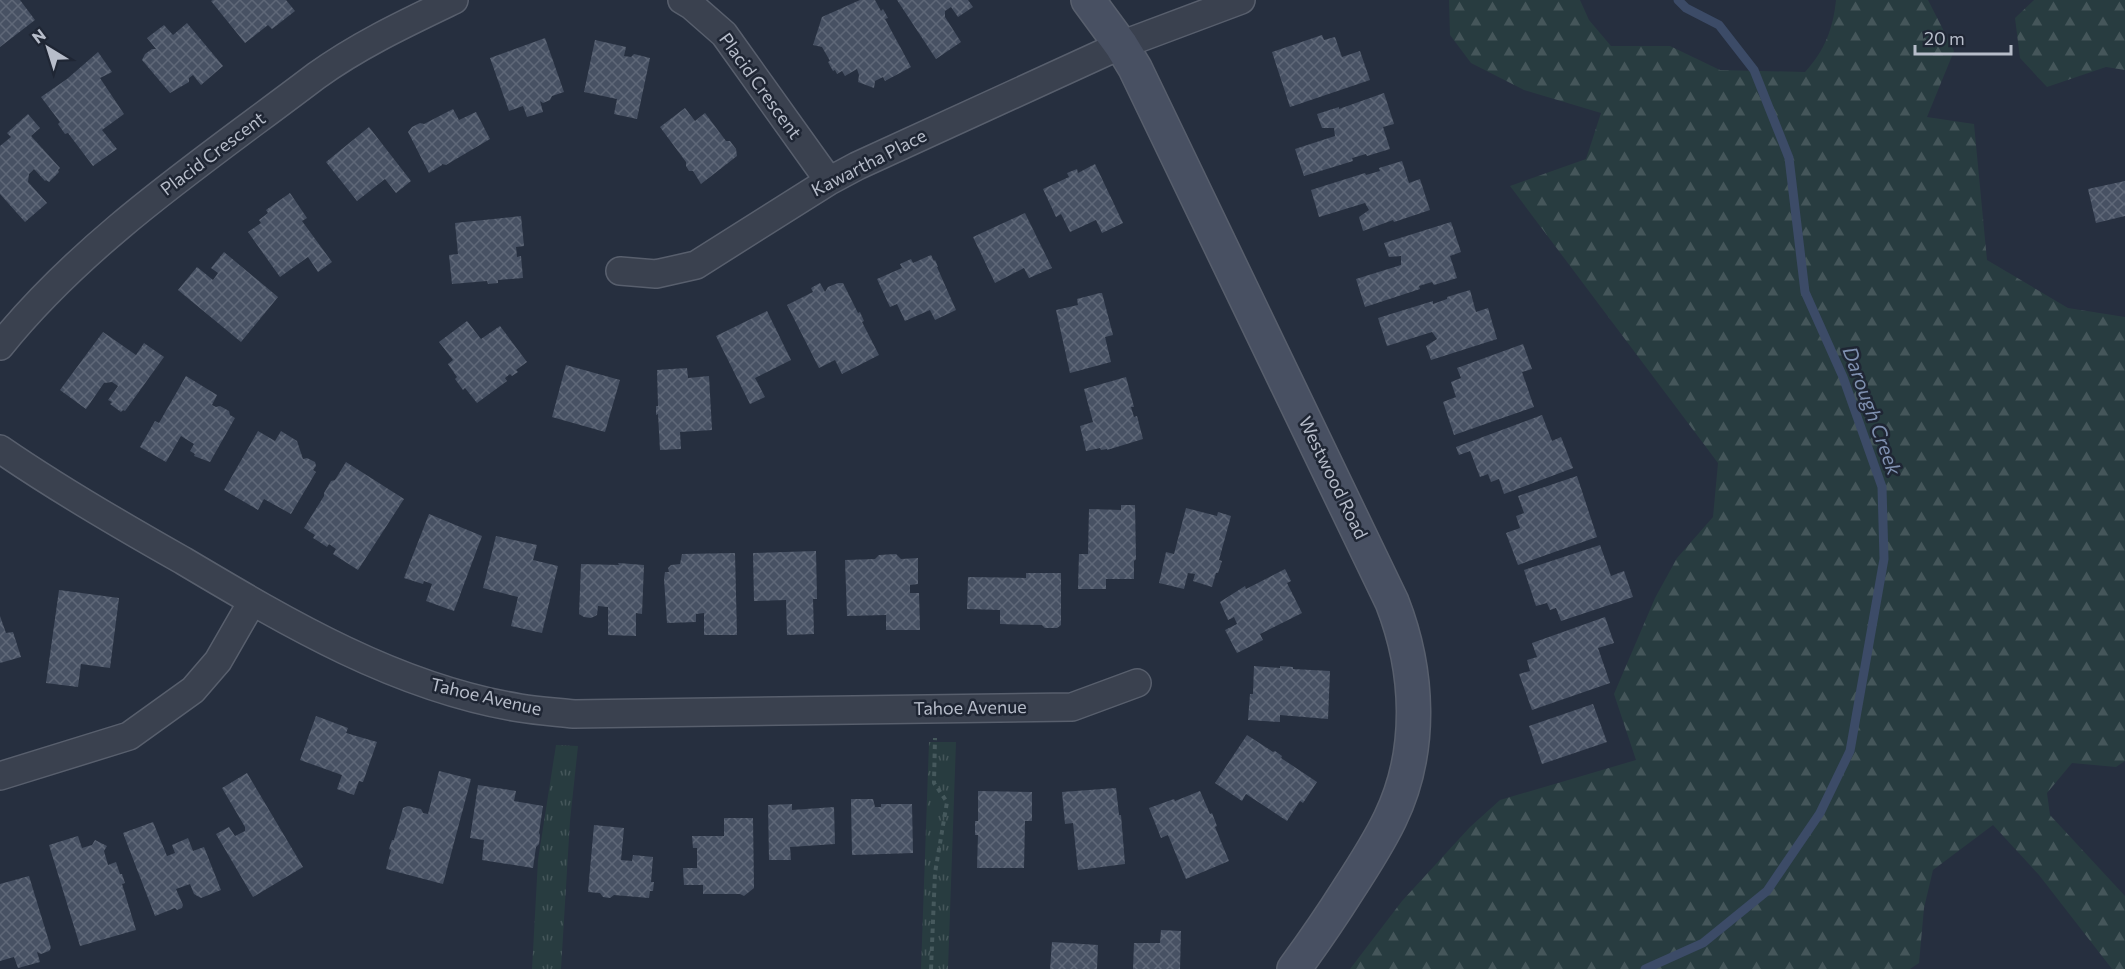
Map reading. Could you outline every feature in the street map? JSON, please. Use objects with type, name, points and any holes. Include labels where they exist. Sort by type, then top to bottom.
[{"type":"street","name":"Placid Crescent","points":[[0,346],[45,295],[118,227],[259,119],[346,54],[454,0]]},
{"type":"street","name":"Placid Crescent","points":[[682,0],[724,34],[829,181]]},
{"type":"street","name":"Westwood Road","points":[[1088,0],[1135,68],[1392,602],[1400,622],[1409,661],[1414,715],[1409,760],[1402,789],[1391,818],[1371,855],[1294,969]]},
{"type":"street","name":"Kawartha Place","points":[[620,272],[656,274],[696,265],[829,181],[1121,45],[1241,0]]},
{"type":"street","name":"Tahoe Avenue","points":[[0,449],[40,477],[252,602],[352,654],[411,679],[520,708],[574,714],[1072,707],[1137,682]]},
{"type":"street","points":[[0,776],[129,736],[193,690],[218,661],[252,602]]},
{"type":"path","points":[[931,969],[935,873],[946,802],[934,783],[935,736]]},
{"type":"green space","points":[[1449,0],[1580,0],[1589,20],[1611,46],[1670,46],[1720,70],[1805,72],[1818,56],[1827,39],[1836,0],[1928,0],[1954,51],[1927,117],[1974,124],[1987,260],[2068,308],[2125,317],[2125,761],[2116,767],[2072,763],[2047,793],[2050,815],[2125,896],[2125,969],[2112,969],[2039,875],[1993,825],[1933,870],[1924,908],[1919,963],[1910,969],[1350,969],[1402,901],[1470,827],[1500,800],[1636,760],[1614,694],[1655,598],[1677,558],[1713,517],[1718,463],[1510,186],[1586,159],[1601,113],[1524,90],[1471,63],[1450,35]]},
{"type":"green space","points":[[2034,0],[2125,0],[2125,70],[2106,67],[2047,87],[2020,58],[2015,18]]},
{"type":"green space","points":[[929,742],[956,742],[948,969],[921,969]]},
{"type":"green space","points":[[556,745],[578,746],[570,821],[561,969],[532,969],[538,860]]},
{"type":"building","points":[[0,0],[20,0],[35,20],[0,47]]},
{"type":"building","points":[[286,0],[295,11],[272,29],[268,25],[245,43],[211,1]]},
{"type":"building","points":[[860,0],[875,0],[881,11],[883,9],[888,18],[885,19],[911,67],[885,81],[883,77],[875,81],[874,88],[858,82],[857,69],[845,76],[842,71],[837,74],[828,62],[830,61],[822,47],[813,45],[822,17]]},
{"type":"building","points":[[897,0],[968,0],[973,7],[958,17],[951,7],[945,11],[945,17],[961,42],[936,59]]},
{"type":"building","points":[[187,23],[223,66],[201,85],[193,75],[189,78],[189,82],[170,93],[142,60],[145,54],[156,49],[147,38],[164,25],[173,35]]},
{"type":"building","points":[[1322,35],[1324,40],[1335,37],[1342,57],[1360,51],[1370,80],[1290,107],[1272,52]]},
{"type":"building","points":[[545,38],[564,92],[552,96],[550,100],[543,103],[540,101],[543,112],[527,117],[523,106],[509,111],[490,58]]},
{"type":"building","points":[[595,40],[626,47],[624,56],[631,57],[634,54],[650,58],[637,119],[614,114],[617,99],[584,92]]},
{"type":"building","points":[[98,52],[112,72],[100,78],[124,114],[102,130],[117,149],[93,166],[68,133],[65,134],[58,124],[60,122],[41,97],[67,79]]},
{"type":"building","points":[[1384,93],[1394,124],[1383,127],[1390,149],[1352,158],[1353,161],[1304,176],[1295,149],[1335,136],[1334,128],[1322,128],[1317,114],[1339,107],[1339,109]]},
{"type":"building","points":[[685,108],[695,121],[705,113],[726,141],[730,141],[736,149],[737,156],[701,184],[693,171],[689,171],[686,162],[660,127]]},
{"type":"building","points":[[453,109],[459,120],[476,112],[490,139],[429,173],[408,132],[412,127],[420,123],[424,124]]},
{"type":"building","points":[[28,114],[40,128],[31,136],[60,168],[49,182],[45,181],[34,169],[29,174],[28,182],[47,203],[25,222],[0,194],[0,146],[11,137],[7,133]]},
{"type":"building","points":[[369,127],[411,181],[396,193],[385,179],[357,201],[326,162]]},
{"type":"building","points":[[1402,161],[1409,183],[1420,179],[1430,210],[1363,231],[1359,217],[1369,210],[1365,203],[1319,217],[1311,190],[1365,173],[1366,175],[1380,171],[1379,168]]},
{"type":"building","points":[[1095,164],[1123,223],[1102,233],[1096,220],[1070,232],[1061,214],[1056,217],[1043,189],[1069,177],[1067,173],[1077,169],[1078,173]]},
{"type":"building","points":[[2125,181],[2125,216],[2096,223],[2088,189]]},
{"type":"building","points":[[290,193],[307,218],[302,221],[332,262],[318,272],[308,257],[280,277],[248,232],[261,223],[259,220],[268,213],[266,210]]},
{"type":"building","points":[[1025,213],[1052,268],[1029,278],[1024,268],[995,283],[973,237]]},
{"type":"building","points":[[521,216],[524,246],[516,247],[517,257],[521,256],[523,278],[498,280],[498,283],[488,284],[487,281],[452,284],[449,255],[458,254],[455,223]]},
{"type":"building","points":[[1451,222],[1461,252],[1450,256],[1457,278],[1434,285],[1432,282],[1419,286],[1420,289],[1365,307],[1356,279],[1401,265],[1401,256],[1389,257],[1384,243]]},
{"type":"building","points":[[224,252],[278,297],[241,342],[178,290],[197,267],[213,280],[218,273],[211,268]]},
{"type":"building","points":[[931,255],[956,310],[935,320],[930,310],[905,321],[897,304],[890,307],[877,279],[902,268],[900,264],[911,259],[913,263]]},
{"type":"building","points":[[820,283],[825,292],[828,287],[843,283],[858,313],[860,312],[864,321],[862,322],[879,355],[842,374],[835,360],[819,368],[787,305],[813,292],[811,288]]},
{"type":"building","points":[[1470,290],[1476,312],[1488,308],[1497,339],[1431,360],[1426,346],[1437,339],[1432,332],[1387,346],[1378,318],[1433,301],[1433,304]]},
{"type":"building","points":[[1102,293],[1113,335],[1105,337],[1111,362],[1070,373],[1056,310],[1078,305],[1077,299]]},
{"type":"building","points":[[767,311],[791,360],[755,378],[765,397],[750,404],[716,336]]},
{"type":"building","points":[[467,321],[481,339],[500,326],[527,362],[516,370],[518,372],[512,376],[510,374],[505,378],[507,381],[477,403],[455,379],[457,377],[448,364],[453,360],[439,342]]},
{"type":"building","points":[[103,332],[136,355],[144,343],[164,357],[125,411],[121,412],[108,400],[118,386],[112,382],[104,383],[86,409],[60,390]]},
{"type":"building","points":[[1523,344],[1532,369],[1522,372],[1534,407],[1454,435],[1443,402],[1456,397],[1451,382],[1461,378],[1457,368]]},
{"type":"building","points":[[566,365],[620,380],[605,432],[552,417]]},
{"type":"building","points":[[687,368],[688,378],[709,376],[712,430],[680,432],[681,449],[660,450],[658,414],[656,415],[657,370]]},
{"type":"building","points":[[186,376],[217,395],[212,405],[229,411],[230,415],[235,418],[210,462],[194,456],[195,454],[190,451],[194,444],[181,436],[166,462],[140,447],[155,421],[159,423]]},
{"type":"building","points":[[1126,377],[1134,407],[1131,407],[1134,417],[1137,416],[1143,439],[1107,450],[1100,448],[1086,451],[1080,426],[1093,422],[1084,389]]},
{"type":"building","points":[[1542,415],[1552,441],[1561,437],[1573,468],[1504,494],[1499,479],[1491,482],[1488,474],[1480,477],[1470,451],[1459,455],[1456,447]]},
{"type":"building","points":[[258,431],[275,441],[281,431],[297,441],[303,459],[307,458],[315,462],[316,466],[313,470],[316,472],[291,514],[264,499],[258,510],[224,490]]},
{"type":"building","points":[[346,462],[404,499],[358,570],[333,554],[336,549],[329,544],[327,547],[313,538],[315,535],[304,528],[331,481],[335,480]]},
{"type":"building","points":[[1577,476],[1597,537],[1518,565],[1506,533],[1520,528],[1516,516],[1524,513],[1518,496]]},
{"type":"building","points":[[1121,505],[1135,505],[1134,579],[1106,579],[1106,589],[1078,589],[1079,554],[1088,554],[1089,509],[1121,510]]},
{"type":"building","points":[[1186,508],[1217,516],[1218,512],[1231,516],[1219,560],[1222,561],[1212,587],[1193,581],[1195,574],[1188,573],[1184,589],[1159,583],[1166,552],[1174,554]]},
{"type":"building","points":[[429,514],[482,536],[454,611],[426,601],[432,584],[424,581],[423,584],[404,578]]},
{"type":"building","points":[[496,536],[537,545],[533,560],[558,566],[542,633],[511,626],[518,597],[483,588]]},
{"type":"building","points":[[1600,545],[1611,576],[1624,571],[1633,597],[1561,621],[1556,608],[1550,610],[1547,603],[1536,606],[1524,570]]},
{"type":"building","points":[[816,551],[817,599],[813,599],[814,634],[787,635],[786,600],[754,601],[753,553]]},
{"type":"building","points":[[735,553],[737,635],[704,635],[704,613],[696,614],[696,622],[667,623],[664,579],[665,572],[669,572],[668,568],[671,565],[680,564],[682,554]]},
{"type":"building","points":[[896,554],[901,559],[918,558],[918,584],[910,585],[910,593],[919,593],[920,630],[886,630],[886,615],[847,616],[845,560],[875,559],[879,555]]},
{"type":"building","points":[[618,563],[644,565],[642,614],[636,613],[636,636],[608,635],[608,607],[598,606],[597,615],[591,618],[579,614],[581,564],[619,565]]},
{"type":"building","points":[[1285,569],[1291,581],[1287,583],[1302,613],[1260,634],[1263,640],[1237,653],[1225,630],[1237,624],[1234,617],[1228,620],[1220,602],[1245,586],[1246,589]]},
{"type":"building","points":[[1026,573],[1061,573],[1061,625],[1057,628],[1045,628],[1042,625],[1000,624],[1000,610],[967,609],[968,577],[1026,578]]},
{"type":"building","points":[[59,590],[119,598],[110,668],[81,664],[78,687],[46,683]]},
{"type":"building","points":[[0,616],[6,633],[13,632],[21,657],[0,663]]},
{"type":"building","points":[[1605,617],[1614,643],[1598,648],[1610,683],[1532,710],[1519,674],[1530,671],[1527,660],[1537,657],[1532,643]]},
{"type":"building","points":[[1254,666],[1330,671],[1328,719],[1280,715],[1280,722],[1248,720],[1250,694],[1253,694]]},
{"type":"building","points":[[1593,704],[1607,742],[1542,764],[1529,726]]},
{"type":"building","points":[[316,716],[348,728],[346,733],[377,742],[363,782],[359,781],[354,795],[337,789],[342,775],[300,760]]},
{"type":"building","points":[[1247,735],[1273,752],[1275,751],[1282,756],[1281,758],[1317,782],[1303,803],[1300,801],[1287,821],[1246,794],[1242,801],[1215,783]]},
{"type":"building","points":[[439,771],[471,779],[443,884],[386,869],[391,850],[389,849],[394,840],[403,808],[408,806],[421,809],[423,813],[428,814]]},
{"type":"building","points":[[247,773],[303,867],[253,897],[216,834],[229,827],[235,836],[245,831],[245,827],[222,788]]},
{"type":"building","points":[[478,785],[516,791],[514,801],[543,806],[539,844],[536,847],[533,868],[482,860],[484,840],[470,838]]},
{"type":"building","points":[[1116,788],[1125,864],[1078,870],[1073,823],[1065,824],[1062,792]]},
{"type":"building","points":[[978,791],[1032,792],[1032,821],[1025,821],[1024,868],[977,868],[978,835],[975,835],[975,821],[978,821]]},
{"type":"building","points":[[1200,791],[1210,814],[1212,813],[1217,826],[1215,827],[1229,861],[1186,879],[1168,835],[1161,838],[1149,808]]},
{"type":"building","points":[[851,799],[873,799],[875,807],[881,807],[881,804],[912,804],[913,853],[852,855]]},
{"type":"building","points":[[792,804],[792,810],[834,807],[835,844],[790,847],[791,860],[769,860],[768,805]]},
{"type":"building","points":[[724,818],[753,818],[754,888],[744,896],[740,894],[703,894],[703,885],[684,885],[683,868],[697,868],[697,848],[693,848],[692,836],[724,836]]},
{"type":"building","points":[[153,822],[167,856],[175,853],[172,845],[188,838],[193,851],[204,847],[221,890],[201,898],[194,894],[190,884],[176,889],[183,905],[182,908],[177,910],[175,908],[155,916],[123,833]]},
{"type":"building","points":[[594,825],[624,828],[621,860],[632,861],[633,855],[653,857],[651,882],[654,882],[649,898],[614,895],[610,898],[603,897],[600,893],[588,892]]},
{"type":"building","points":[[78,836],[82,848],[92,845],[95,840],[107,846],[104,851],[108,865],[116,862],[122,874],[125,883],[122,884],[136,930],[80,946],[49,845]]},
{"type":"building","points":[[29,876],[51,948],[41,954],[37,952],[40,962],[18,968],[14,957],[0,961],[0,884]]},
{"type":"building","points":[[1161,930],[1181,931],[1180,969],[1133,969],[1134,943],[1160,943]]},
{"type":"building","points":[[1052,942],[1098,945],[1097,969],[1050,969]]},
{"type":"waterway","name":"Darough Creek","points":[[1645,969],[1703,943],[1767,891],[1820,813],[1850,751],[1884,559],[1882,487],[1843,377],[1805,292],[1789,158],[1754,70],[1719,25],[1686,8],[1678,0]]}]
